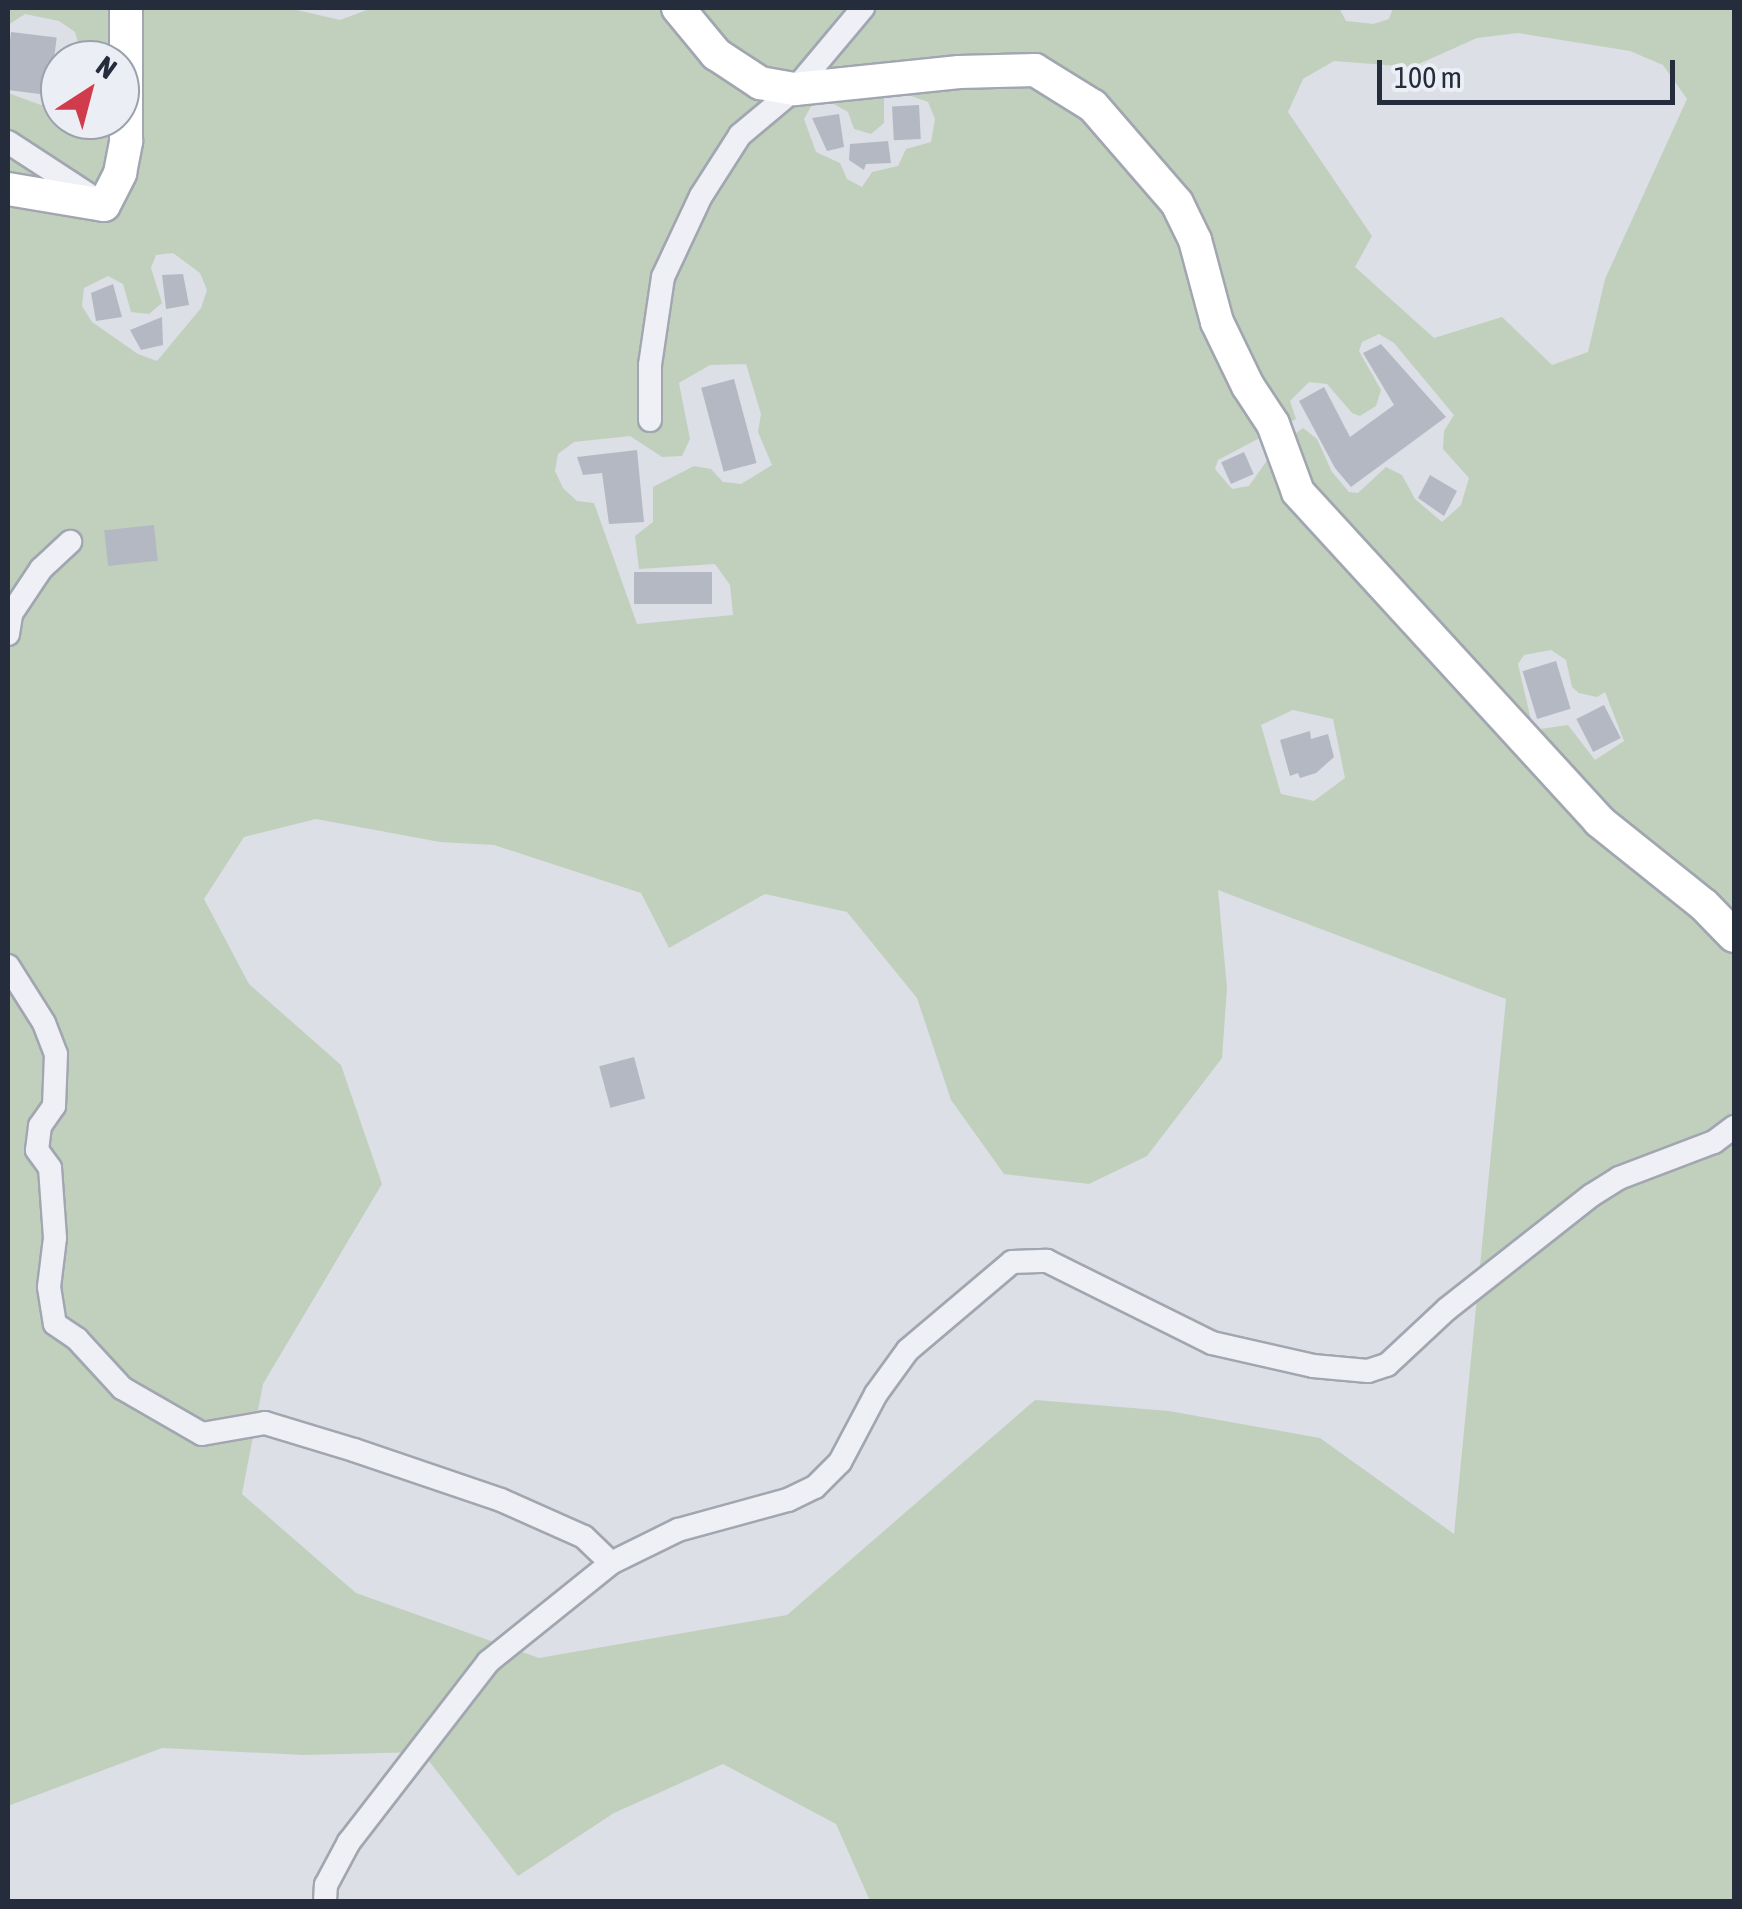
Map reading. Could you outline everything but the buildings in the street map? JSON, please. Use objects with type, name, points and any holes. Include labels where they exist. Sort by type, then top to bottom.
[{"type":"street","points":[[104,205],[120,173],[126,141],[126,8]]},
{"type":"street","points":[[678,8],[716,54],[760,83],[795,89],[959,72],[1034,70],[1093,106],[1177,203],[1194,240],[1217,322],[1248,386],[1273,424],[1298,492],[1599,821],[1704,905],[1734,936]]},
{"type":"street","points":[[650,420],[650,365],[663,277],[701,196],[740,135],[795,89],[863,8]]},
{"type":"street","points":[[8,142],[104,205]]},
{"type":"street","points":[[8,189],[104,205]]},
{"type":"street","points":[[8,634],[12,614],[41,568],[70,542]]},
{"type":"street","points":[[8,966],[44,1024],[56,1054],[54,1106],[40,1126],[37,1150],[50,1168],[55,1238],[49,1287],[55,1324],[77,1339],[122,1388],[202,1434],[265,1423],[354,1450],[501,1500],[584,1537],[611,1562]]},
{"type":"street","points":[[325,1902],[326,1885],[350,1842],[488,1662],[611,1562],[678,1530],[788,1500],[815,1488],[840,1462],[890,1370],[926,1332],[1012,1262],[1047,1261],[1212,1343],[1313,1366],[1368,1371],[1400,1355],[1447,1309],[1592,1195],[1619,1178],[1714,1142],[1734,1127]]},
{"type":"green space","points":[[8,8],[288,8],[340,20],[372,8],[1339,8],[1346,21],[1373,24],[1389,19],[1393,8],[1734,8],[1734,1901],[870,1901],[836,1824],[723,1764],[614,1813],[518,1876],[422,1752],[304,1755],[162,1748],[8,1806],[8,93],[40,105],[40,140],[140,140],[140,40],[77,40],[75,32],[59,21],[25,14],[8,25]],"holes":[[[1518,33],[1630,51],[1663,65],[1687,99],[1605,279],[1588,352],[1552,365],[1502,317],[1434,338],[1355,267],[1372,236],[1288,112],[1303,79],[1334,61],[1412,67],[1477,38]],[[902,93],[928,102],[935,119],[931,142],[906,149],[898,166],[872,172],[862,187],[847,179],[840,163],[816,152],[804,119],[813,103],[832,103],[848,112],[854,129],[871,134],[884,123],[884,97]],[[173,253],[200,273],[207,290],[201,308],[157,361],[138,354],[92,322],[82,306],[84,288],[108,276],[123,284],[131,312],[149,314],[162,303],[151,268],[156,255]],[[1379,334],[1394,343],[1454,415],[1444,431],[1443,449],[1469,478],[1461,505],[1442,522],[1415,499],[1402,475],[1386,467],[1358,493],[1349,492],[1332,472],[1317,439],[1303,428],[1275,449],[1249,486],[1232,489],[1215,469],[1218,460],[1296,419],[1290,401],[1309,382],[1327,384],[1352,413],[1360,416],[1376,406],[1381,390],[1359,351],[1362,342]],[[746,364],[761,414],[758,432],[772,465],[741,484],[723,482],[711,469],[694,466],[653,487],[653,522],[635,536],[639,569],[715,564],[730,585],[733,615],[637,624],[594,503],[577,501],[563,488],[555,471],[558,454],[574,442],[630,436],[662,457],[682,456],[690,439],[679,383],[710,365]],[[1551,650],[1566,660],[1572,687],[1579,693],[1597,697],[1605,692],[1624,741],[1595,760],[1568,725],[1540,729],[1532,724],[1518,664],[1524,655]],[[1293,710],[1333,719],[1345,778],[1314,801],[1281,794],[1261,725]],[[316,819],[440,842],[494,845],[641,893],[669,948],[765,894],[847,912],[917,998],[951,1100],[1004,1174],[1089,1184],[1147,1156],[1222,1058],[1227,988],[1218,890],[1506,999],[1454,1534],[1320,1438],[1169,1411],[1035,1400],[787,1615],[539,1658],[356,1593],[242,1494],[263,1384],[382,1184],[341,1065],[249,984],[204,899],[244,837]]]}]
